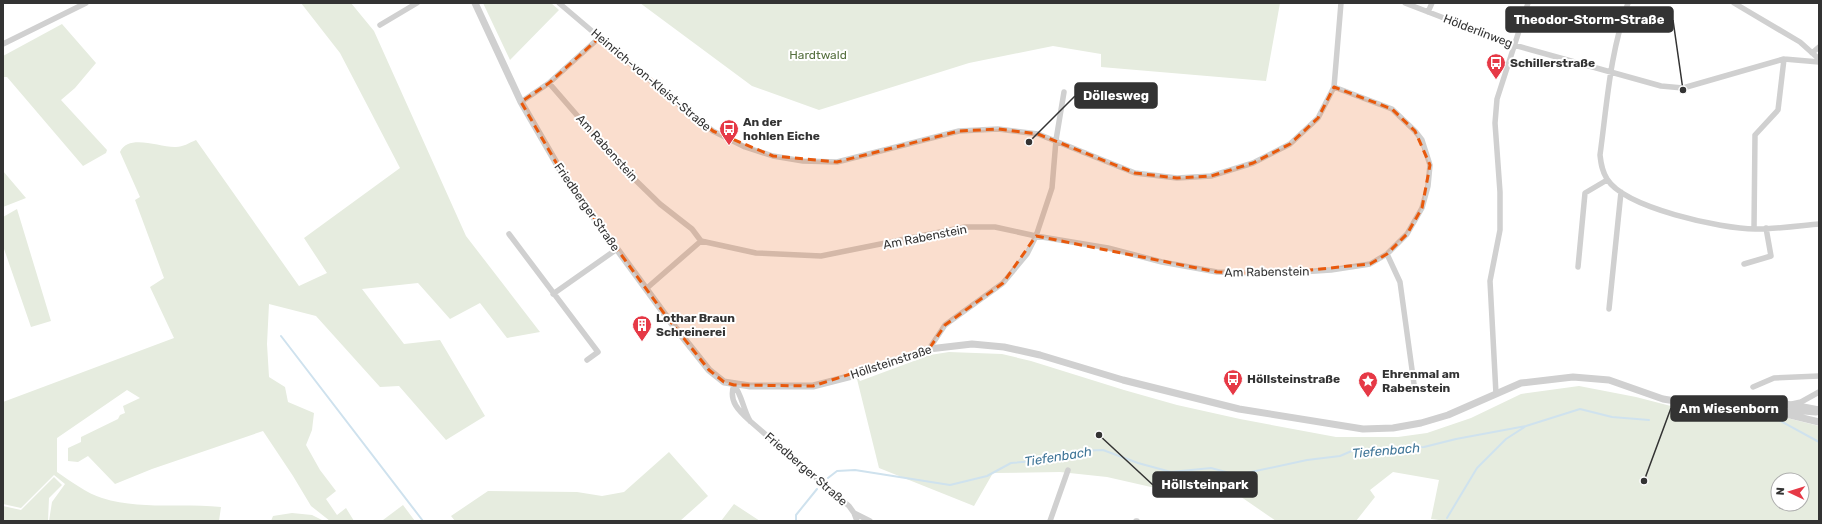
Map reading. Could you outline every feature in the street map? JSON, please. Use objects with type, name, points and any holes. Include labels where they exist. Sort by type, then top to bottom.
[{"type":"street","points":[[3,44],[86,3]]},
{"type":"street","points":[[380,25],[417,3]]},
{"type":"street","name":"Friedberger Straße","points":[[475,3],[521,102],[565,178],[617,249],[709,370],[724,382],[734,385],[740,392],[743,407],[750,421],[836,494],[854,513],[857,521]]},
{"type":"street","name":"Heinrich-von-Kleist-Straße","points":[[560,3],[672,99],[713,131],[745,147],[773,156],[803,161],[837,162],[959,131],[998,129],[1038,134],[1056,140],[1135,174],[1177,178],[1211,176],[1253,163],[1290,144],[1318,118],[1334,87],[1341,3]]},
{"type":"street","name":"Hölderlinweg","points":[[1405,3],[1514,45],[1661,86],[1683,88],[1784,59],[1819,60]]},
{"type":"street","points":[[1428,12],[1432,3]]},
{"type":"street","points":[[1496,394],[1490,281],[1500,230],[1500,192],[1495,123],[1497,99],[1528,3]]},
{"type":"street","points":[[1628,3],[1621,22],[1611,73],[1600,156],[1602,168],[1607,180],[1621,192],[1659,210],[1694,221],[1754,229],[1819,224]]},
{"type":"street","points":[[1734,3],[1800,42],[1819,60]]},
{"type":"street","points":[[521,102],[549,83],[600,37]]},
{"type":"street","points":[[1812,53],[1819,47]]},
{"type":"street","points":[[1754,229],[1756,135],[1778,110],[1784,59]]},
{"type":"street","name":"Am Rabenstein","points":[[549,83],[621,166],[660,204],[692,229],[701,241],[756,253],[822,256],[965,227],[995,227],[1036,236],[1108,248],[1162,262],[1217,272],[1270,274],[1331,270],[1370,264],[1387,254],[1407,234],[1422,208],[1428,186],[1430,165],[1422,140],[1415,131],[1392,109],[1334,87]]},
{"type":"street","points":[[929,349],[944,325],[1003,283],[1027,254],[1036,236],[1052,188],[1056,140],[1064,92]]},
{"type":"street","points":[[1578,267],[1585,193],[1607,180]]},
{"type":"street","points":[[1610,309],[1621,192]]},
{"type":"street","points":[[1744,264],[1771,256],[1766,228]]},
{"type":"street","points":[[509,234],[598,352],[588,360]]},
{"type":"street","points":[[646,288],[701,241]]},
{"type":"street","points":[[553,294],[617,249]]},
{"type":"street","points":[[1387,254],[1400,282],[1414,384]]},
{"type":"street","name":"Höllsteinstraße","points":[[734,385],[812,386],[856,374],[929,349],[972,344],[1004,347],[1040,355],[1123,380],[1239,409],[1363,429],[1393,428],[1421,423],[1454,412],[1521,383],[1544,379],[1573,377],[1594,378],[1627,385],[1663,398],[1694,404],[1757,409],[1816,421]]},
{"type":"street","points":[[1753,387],[1774,378],[1819,376]]},
{"type":"street","name":"Höllsteinstraße","points":[[1791,404],[1801,402],[1819,392]]},
{"type":"street","name":"Höllsteinstraße","points":[[1722,406],[1742,403],[1791,404],[1819,410],[1814,413],[1809,413],[1770,407],[1757,409]]},
{"type":"street","points":[[1050,521],[1068,470]]},
{"type":"street","points":[[854,513],[870,521]]},
{"type":"highlighted area","points":[[600,37],[713,131],[773,156],[837,162],[959,131],[998,129],[1038,134],[1135,173],[1177,178],[1211,176],[1253,163],[1290,144],[1318,118],[1334,87],[1392,109],[1415,131],[1430,165],[1422,208],[1407,234],[1387,254],[1370,264],[1270,274],[1217,272],[1036,236],[1003,283],[945,325],[929,349],[813,386],[734,385],[724,382],[709,370],[666,316],[565,178],[521,102],[549,83]]},
{"type":"green space","points":[[301,3],[351,3],[374,31],[466,236],[540,332],[507,338],[480,303],[450,319],[418,283],[362,289],[404,344],[440,340],[485,416],[446,440],[399,386],[380,387],[316,316],[269,304],[267,344],[269,377],[285,387],[288,402],[314,413],[312,430],[306,445],[320,470],[336,491],[326,499],[337,515],[346,508],[354,521],[330,521],[311,506],[263,431],[152,469],[115,484],[88,456],[78,462],[68,461],[68,448],[81,442],[81,437],[118,419],[120,415],[125,413],[123,406],[140,398],[127,390],[57,438],[57,472],[91,493],[116,502],[146,505],[221,507],[219,521],[49,521],[52,502],[65,484],[54,475],[21,508],[3,504],[3,402],[174,338],[150,287],[164,278],[135,200],[140,197],[120,152],[124,146],[137,142],[179,147],[196,140],[299,286],[327,273],[304,238],[400,168],[340,53]]},
{"type":"green space","points":[[483,3],[551,3],[559,10],[510,60]]},
{"type":"green space","name":"Hardtwald","points":[[640,3],[1280,3],[1266,81],[1101,67],[1101,54],[1053,46],[969,63],[819,110],[752,86]]},
{"type":"green space","points":[[62,24],[96,63],[75,88],[61,100],[107,150],[106,153],[83,166],[7,77],[3,77],[3,56]]},
{"type":"green space","points":[[3,171],[26,198],[3,207]]},
{"type":"green space","points":[[17,209],[51,321],[31,327],[3,246],[3,217]]},
{"type":"green space","points":[[949,352],[1002,354],[1031,361],[1177,405],[1240,419],[1336,437],[1398,437],[1427,433],[1471,418],[1521,394],[1579,386],[1636,397],[1694,412],[1739,410],[1767,413],[1819,426],[1819,520],[1447,521],[1431,519],[1439,480],[1393,472],[1370,490],[1375,497],[1356,521],[1276,521],[1218,481],[1151,487],[1107,477],[1060,472],[993,473],[974,506],[879,468],[856,375],[860,381],[930,355]]},
{"type":"green space","points":[[669,452],[708,496],[680,521],[455,521],[451,516],[488,491],[577,492],[602,496],[624,492]]},
{"type":"green space","points":[[54,477],[62,485],[49,498],[48,521],[3,521],[3,506],[21,510]]},
{"type":"green space","points":[[734,504],[760,521],[721,521]]},
{"type":"green space","points":[[403,505],[415,521],[382,521],[383,520]]},
{"type":"green space","points":[[292,513],[312,515],[324,521],[271,521],[273,516]]},
{"type":"waterway","points":[[281,336],[423,521]]},
{"type":"waterway","name":"Tiefenbach","points":[[1447,518],[1477,468],[1506,439],[1526,426],[1580,409],[1612,417],[1649,420]]},
{"type":"waterway","points":[[1777,419],[1819,442]]},
{"type":"waterway","name":"Tiefenbach","points":[[828,478],[837,471],[855,470],[950,485],[987,476],[1011,463],[1047,460],[1077,451],[1103,450],[1138,463],[1171,472],[1211,468],[1237,475],[1307,460],[1340,456],[1354,450],[1424,447],[1456,439],[1526,426]]},
{"type":"waterway","name":"Tiefenbach","points":[[796,521],[796,515],[817,489]]},
{"type":"place","name":"Schillerstraße","points":[[1496,80]]},
{"type":"place","name":"Theodor-Storm-Straße","points":[[1683,90]]},
{"type":"place","name":"Döllesweg","points":[[1029,142]]},
{"type":"place","name":"An der hohlen Eiche","points":[[729,146]]},
{"type":"place","name":"Lothar Braun Schreinerei","points":[[642,342]]},
{"type":"place","name":"Höllsteinstraße","points":[[1233,396]]},
{"type":"place","name":"Ehrenmal am Rabenstein","points":[[1368,398]]},
{"type":"place","name":"Höllsteinpark","points":[[1099,435]]},
{"type":"place","name":"Am Wiesenborn","points":[[1644,481]]}]
